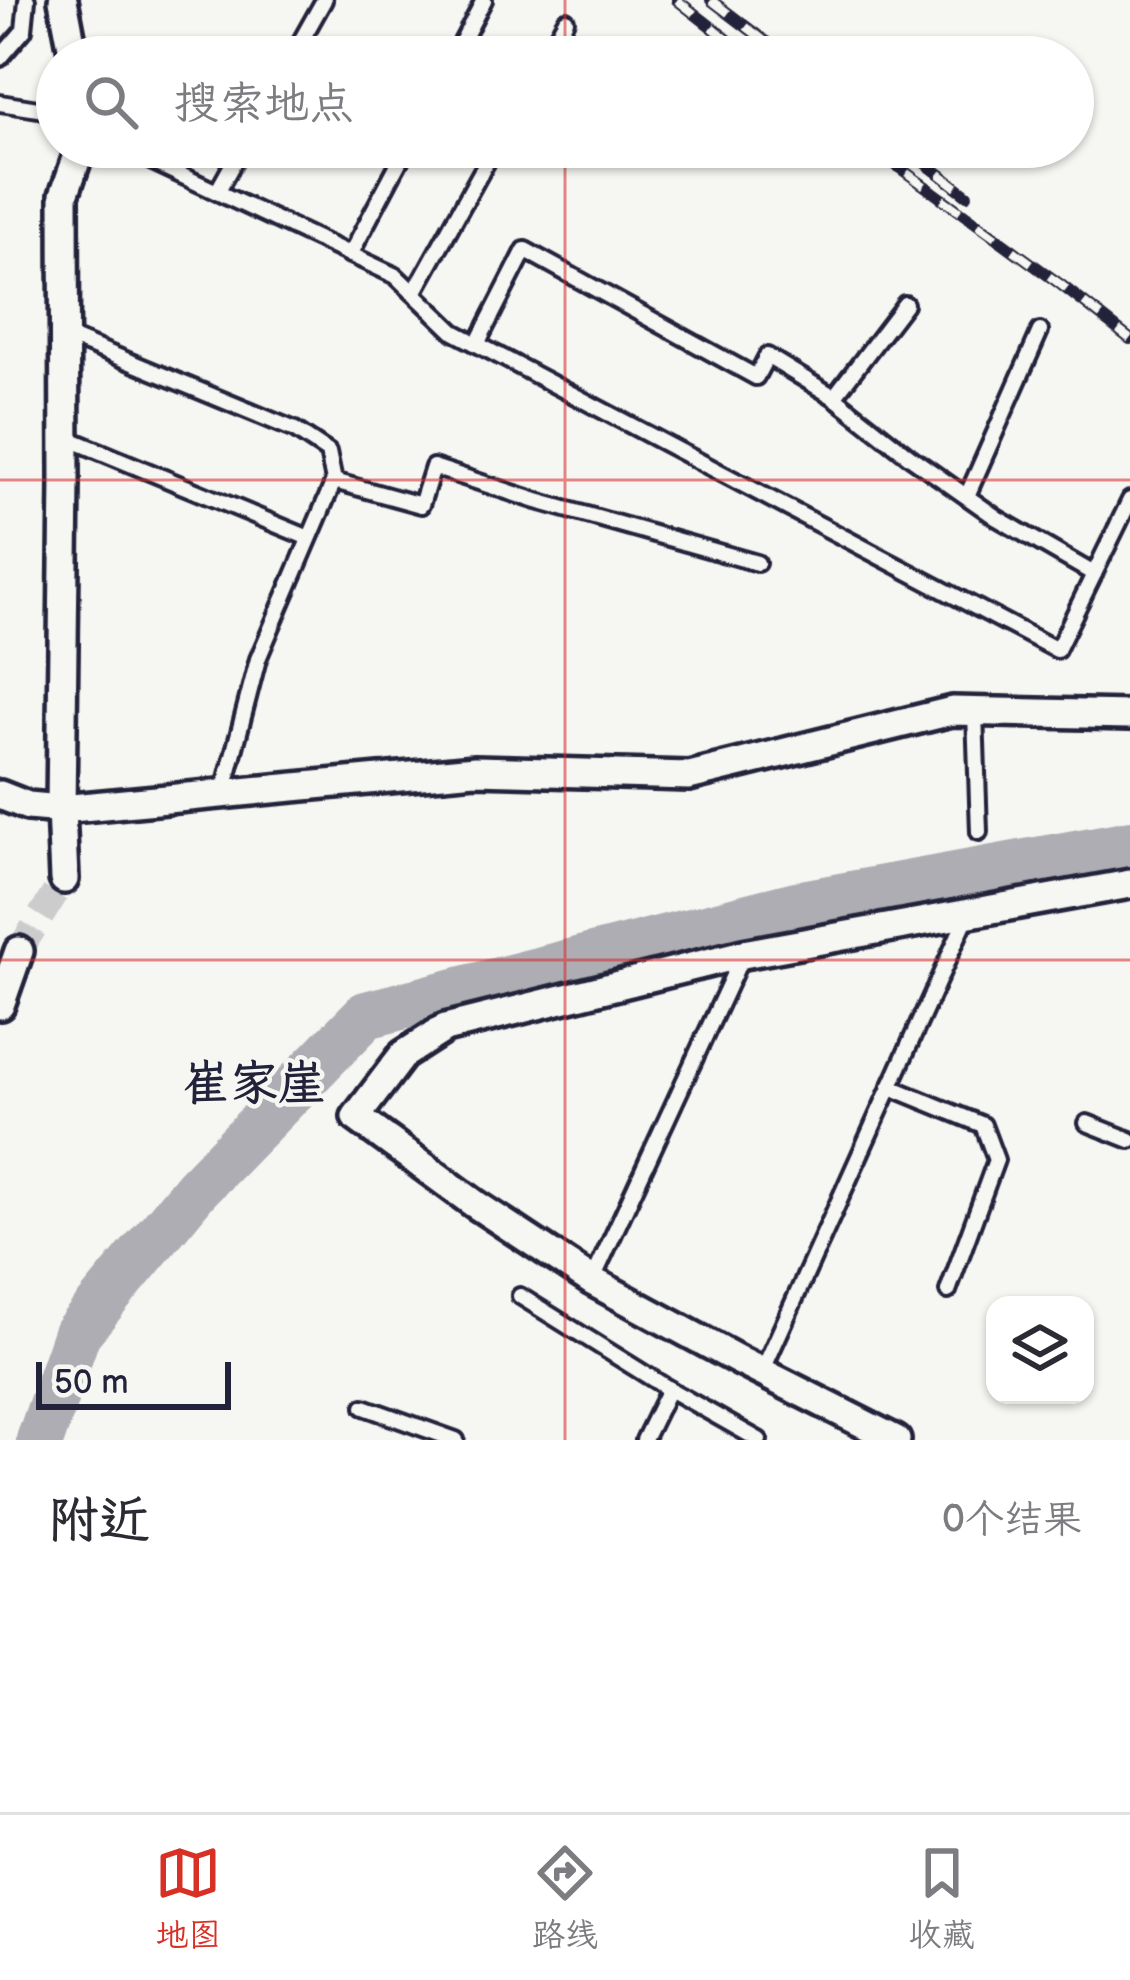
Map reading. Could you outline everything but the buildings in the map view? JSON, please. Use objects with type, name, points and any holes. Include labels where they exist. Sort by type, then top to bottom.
[{"type":"street","points":[[63,0],[70,36]]},
{"type":"street","points":[[64,879],[64,196],[74,168]]},
{"type":"street","points":[[0,795],[28,806],[61,809],[475,770],[689,776],[952,712],[1130,715]]},
{"type":"street","points":[[896,1440],[592,1281],[356,1117],[403,1055],[445,1028],[743,954],[1130,884]]},
{"type":"lane","points":[[0,58],[24,30],[27,0]]},
{"type":"lane","points":[[304,36],[324,0]]},
{"type":"lane","points":[[465,36],[484,0]]},
{"type":"lane","points":[[557,36],[566,20]]},
{"type":"lane","points":[[0,104],[36,109]]},
{"type":"lane","points":[[166,168],[395,276],[454,332],[1057,650],[1130,500]]},
{"type":"lane","points":[[217,192],[230,168]]},
{"type":"lane","points":[[350,255],[396,168]]},
{"type":"lane","points":[[414,293],[483,168]]},
{"type":"lane","points":[[477,344],[525,250],[756,377],[767,356],[834,397],[997,518],[1094,574]]},
{"type":"lane","points":[[834,397],[905,304]]},
{"type":"lane","points":[[967,496],[1040,331]]},
{"type":"lane","points":[[64,335],[295,430],[328,452],[334,481],[258,659],[223,794]]},
{"type":"lane","points":[[65,437],[310,538]]},
{"type":"lane","points":[[334,481],[421,505],[433,467],[757,563]]},
{"type":"lane","points":[[976,712],[979,832]]},
{"type":"lane","points":[[762,1372],[969,912]]},
{"type":"lane","points":[[592,1281],[743,954]]},
{"type":"lane","points":[[890,1087],[983,1125],[996,1160],[948,1292]]},
{"type":"lane","points":[[1087,1123],[1130,1140]]},
{"type":"lane","points":[[520,1296],[759,1440]]},
{"type":"lane","points":[[644,1440],[669,1389]]},
{"type":"lane","points":[[364,1408],[456,1440]]},
{"type":"lane","points":[[722,1440],[729,1425]]},
{"type":"waterway","points":[[40,1440],[77,1333],[196,1189],[366,1015],[796,905],[1130,844]]},
{"type":"tunnel","points":[[19,951],[64,879]]},
{"type":"railway","points":[[677,0],[723,36]]},
{"type":"railway","points":[[711,0],[758,36]]},
{"type":"railway","points":[[900,168],[1130,339]]},
{"type":"railway","points":[[932,168],[967,195]]},
{"type":"district","name":"崔家崖","points":[[254,1084]]}]
